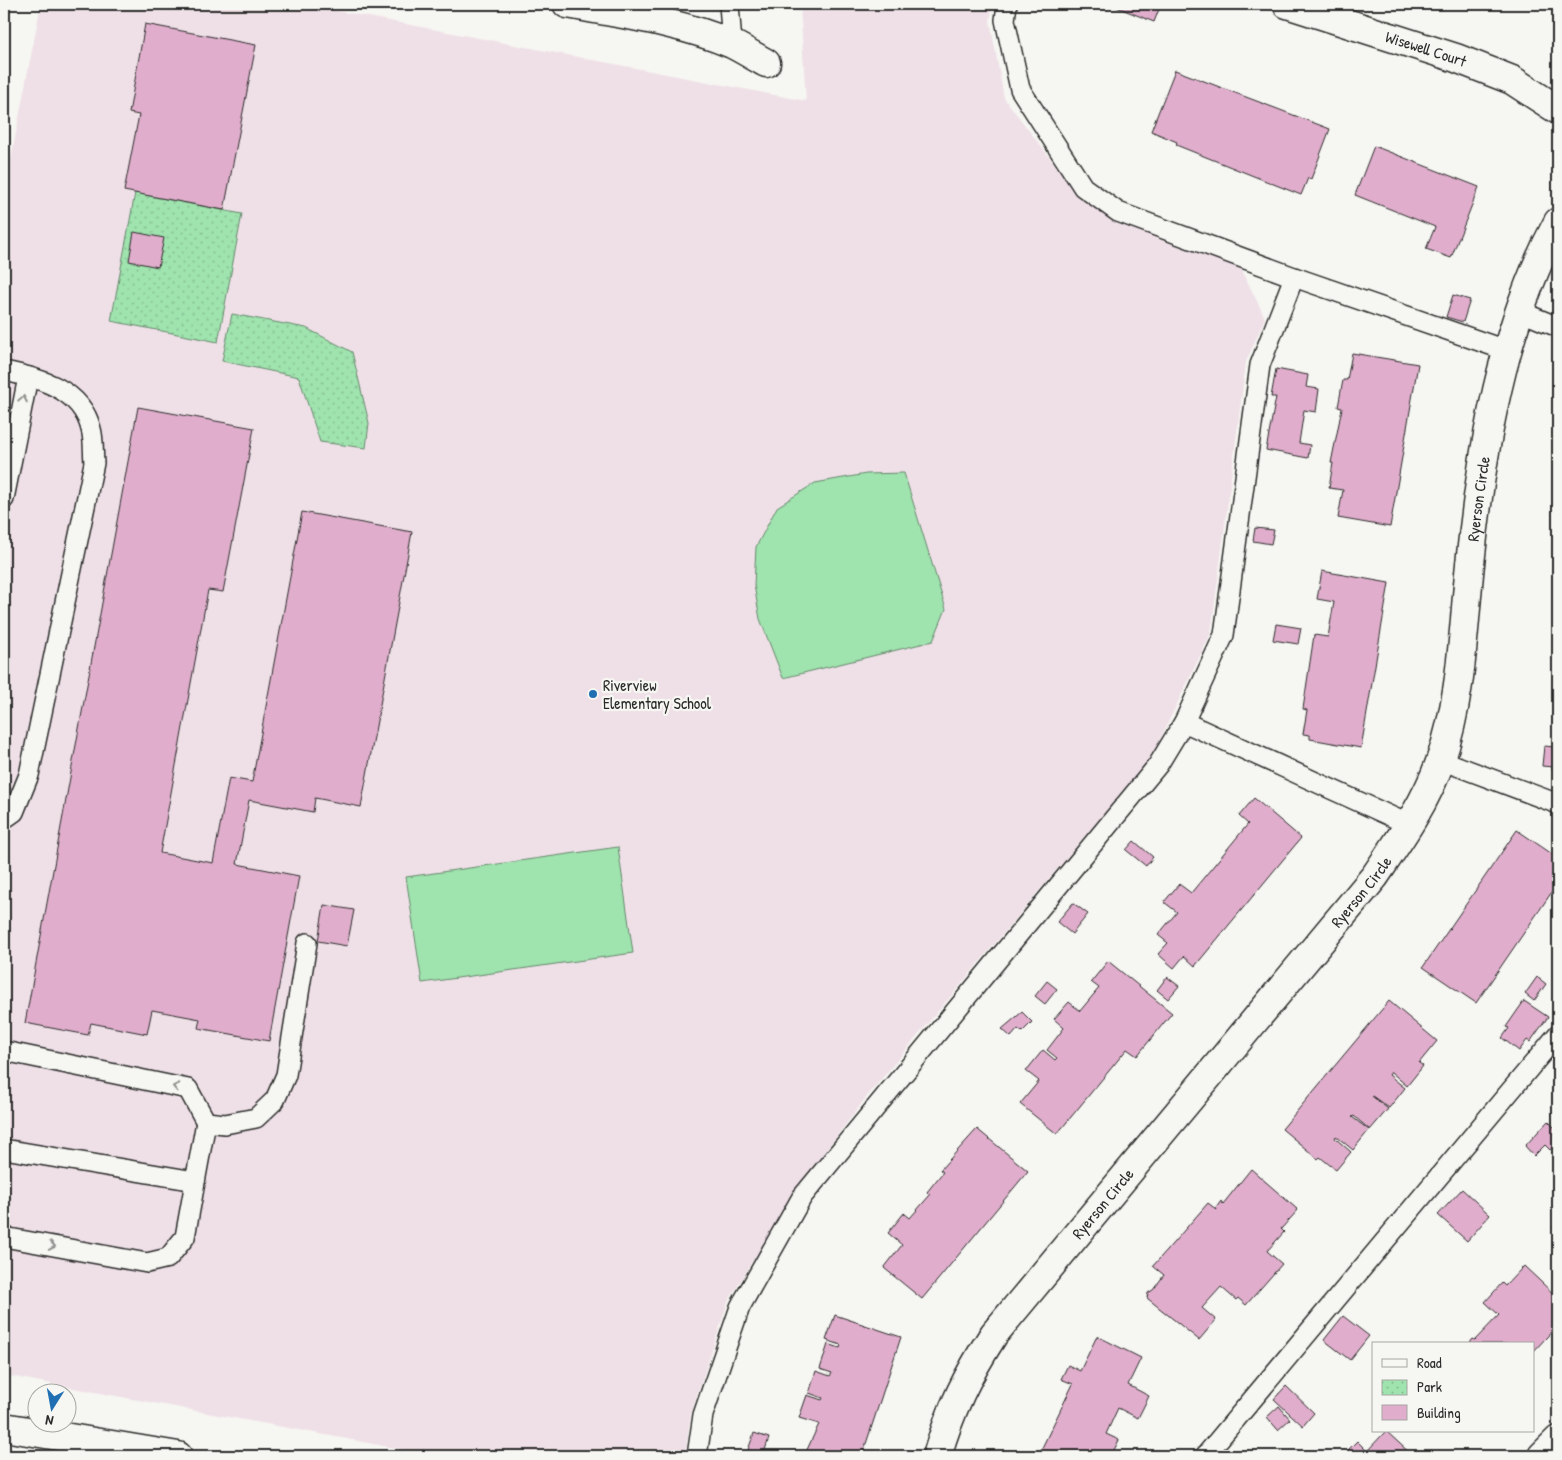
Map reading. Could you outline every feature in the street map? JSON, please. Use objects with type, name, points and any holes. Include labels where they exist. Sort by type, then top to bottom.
[{"type":"street","points":[[567,4],[646,19],[732,44],[766,63]]},
{"type":"street","name":"Wisewell Court","points":[[1287,4],[1456,58],[1512,80],[1558,110]]},
{"type":"street","name":"Ryerson Circle","points":[[937,1456],[949,1416],[969,1373],[994,1334],[1375,876],[1410,825],[1429,791],[1441,760],[1452,722],[1474,526],[1488,440],[1508,351],[1519,311],[1541,254],[1558,222]]},
{"type":"street","points":[[4,1427],[142,1453],[178,1456]]},
{"type":"street","points":[[1542,1456],[1558,1440]]},
{"type":"lane","points":[[729,4],[732,44]]},
{"type":"lane","points":[[1008,4],[1005,20],[1020,90],[1083,187],[1118,212],[1294,277],[1508,351]]},
{"type":"lane","points":[[697,1456],[703,1415],[740,1307],[802,1197],[1158,765],[1184,722],[1224,635],[1260,366],[1294,277]]},
{"type":"lane","points":[[1519,311],[1558,327]]},
{"type":"lane","points":[[4,371],[52,384],[80,402],[91,429],[94,463],[29,775],[14,812],[4,818]]},
{"type":"lane","points":[[4,499],[28,377]]},
{"type":"lane","points":[[1184,722],[1410,825]]},
{"type":"lane","points":[[1441,760],[1558,804]]},
{"type":"lane","points":[[206,1122],[226,1124],[256,1118],[275,1100],[286,1075],[307,943]]},
{"type":"lane","points":[[1205,1456],[1558,1034]]},
{"type":"lane","points":[[4,1051],[188,1089],[206,1122],[184,1237],[168,1258],[147,1263],[4,1237]]},
{"type":"lane","points":[[4,1148],[194,1181]]},
{"type":"shaded area","name":"Riverview Elementary School","points":[[41,4],[301,4],[806,101],[800,4],[993,4],[990,21],[1004,98],[1076,192],[1112,219],[1241,268],[1265,318],[1246,362],[1211,633],[1152,756],[869,1094],[796,1189],[728,1302],[691,1413],[685,1456],[438,1456],[78,1389],[78,1382],[42,1382],[4,1375],[4,195]]},
{"type":"green space","points":[[135,193],[242,214],[218,342],[111,321]]},
{"type":"green space","points":[[232,314],[306,328],[352,352],[369,423],[366,448],[320,442],[299,377],[222,361]]},
{"type":"green space","points":[[904,473],[946,609],[933,641],[783,678],[760,619],[754,585],[756,547],[777,507],[815,483],[866,474]]},
{"type":"green space","points":[[618,847],[633,953],[422,983],[406,877]]},
{"type":"building","points":[[1109,4],[1161,4],[1154,22]]},
{"type":"building","points":[[145,24],[256,45],[224,210],[124,191],[139,115],[129,113]]},
{"type":"building","points":[[1175,70],[1330,129],[1311,179],[1308,178],[1301,195],[1176,145],[1177,142],[1151,131]]},
{"type":"building","points":[[1374,146],[1479,187],[1451,258],[1426,249],[1435,227],[1355,195]]},
{"type":"building","points":[[134,232],[164,238],[158,267],[129,261]]},
{"type":"building","points":[[1453,295],[1470,300],[1463,322],[1446,317]]},
{"type":"building","points":[[1352,353],[1418,364],[1390,527],[1338,518],[1343,490],[1329,488],[1333,463],[1331,463],[1342,408],[1338,407],[1343,380],[1347,380]]},
{"type":"building","points":[[1276,369],[1308,375],[1306,387],[1319,389],[1316,412],[1304,410],[1299,443],[1310,445],[1308,458],[1266,450],[1276,397],[1271,397]]},
{"type":"building","points":[[138,407],[254,428],[223,592],[208,590],[160,853],[213,863],[229,778],[252,782],[302,512],[412,532],[361,807],[315,798],[313,812],[249,800],[237,864],[299,876],[269,1041],[198,1028],[200,1019],[152,1010],[147,1034],[91,1023],[88,1035],[25,1023]]},
{"type":"building","points":[[1255,528],[1274,530],[1271,544],[1253,541]]},
{"type":"building","points":[[1322,571],[1389,583],[1361,748],[1310,739],[1310,735],[1303,734],[1307,710],[1303,709],[1314,635],[1328,637],[1334,602],[1317,599]]},
{"type":"building","points":[[1276,624],[1301,628],[1298,644],[1273,640]]},
{"type":"building","points":[[1558,720],[1558,771],[1552,770],[1553,767],[1542,766],[1544,746],[1555,747]]},
{"type":"building","points":[[1254,798],[1301,838],[1195,966],[1184,956],[1174,968],[1158,954],[1168,943],[1158,935],[1177,912],[1164,902],[1179,884],[1191,893],[1248,824],[1239,816]]},
{"type":"building","points":[[1517,830],[1558,858],[1558,883],[1476,1003],[1423,967]]},
{"type":"building","points":[[1134,841],[1153,857],[1146,866],[1126,850]]},
{"type":"building","points":[[1073,903],[1088,914],[1072,934],[1057,922]]},
{"type":"building","points":[[324,905],[354,910],[347,946],[318,941]]},
{"type":"building","points":[[1108,961],[1172,1013],[1137,1056],[1127,1049],[1057,1134],[1020,1104],[1039,1081],[1026,1071],[1043,1050],[1055,1060],[1057,1058],[1047,1050],[1064,1028],[1054,1019],[1069,1002],[1080,1011],[1099,988],[1091,982]]},
{"type":"building","points":[[1167,977],[1179,986],[1168,999],[1157,990]]},
{"type":"building","points":[[1537,977],[1546,984],[1534,1001],[1525,994]]},
{"type":"building","points":[[1047,981],[1057,989],[1045,1004],[1035,996]]},
{"type":"building","points":[[1389,1001],[1437,1041],[1419,1063],[1423,1066],[1407,1086],[1391,1072],[1389,1075],[1405,1088],[1389,1108],[1372,1096],[1388,1109],[1370,1130],[1354,1116],[1352,1117],[1369,1130],[1353,1150],[1336,1136],[1335,1138],[1351,1152],[1336,1170],[1320,1157],[1318,1159],[1282,1129]]},
{"type":"building","points":[[1524,1001],[1548,1017],[1530,1042],[1527,1040],[1519,1051],[1502,1038],[1509,1028],[1506,1027]]},
{"type":"building","points":[[1022,1012],[1032,1022],[1022,1032],[1018,1029],[1011,1037],[1002,1029]]},
{"type":"building","points":[[1548,1121],[1558,1131],[1558,1141],[1550,1150],[1545,1145],[1534,1156],[1525,1146]]},
{"type":"building","points":[[977,1129],[1028,1171],[922,1299],[884,1268],[902,1245],[888,1233],[904,1213],[910,1218],[930,1195],[927,1192],[943,1172],[940,1170]]},
{"type":"building","points":[[1251,1169],[1298,1210],[1281,1229],[1284,1232],[1267,1251],[1282,1264],[1246,1305],[1238,1298],[1236,1300],[1221,1287],[1202,1308],[1216,1320],[1199,1340],[1147,1298],[1148,1293],[1153,1290],[1164,1275],[1153,1266],[1208,1203],[1217,1210],[1216,1208],[1221,1201],[1223,1204]]},
{"type":"building","points":[[1462,1189],[1490,1215],[1467,1241],[1438,1215]]},
{"type":"building","points":[[1558,1222],[1558,1233],[1553,1227]]},
{"type":"building","points":[[1524,1266],[1558,1298],[1558,1325],[1534,1351],[1534,1342],[1471,1342],[1473,1339],[1475,1340],[1499,1315],[1485,1302],[1502,1283],[1505,1286]]},
{"type":"building","points":[[835,1315],[901,1337],[862,1456],[801,1456],[802,1453],[805,1454],[819,1424],[799,1418],[807,1395],[822,1400],[823,1398],[809,1393],[816,1371],[830,1376],[832,1373],[820,1369],[828,1344],[840,1348],[841,1345],[826,1340]]},
{"type":"building","points":[[1343,1316],[1369,1336],[1350,1360],[1324,1340]]},
{"type":"building","points":[[1097,1336],[1141,1358],[1128,1385],[1149,1396],[1138,1418],[1118,1408],[1106,1434],[1119,1440],[1111,1456],[1038,1456],[1073,1384],[1061,1379],[1068,1365],[1080,1371]]},
{"type":"building","points":[[1286,1386],[1314,1413],[1303,1426],[1274,1399]]},
{"type":"building","points":[[1279,1406],[1290,1419],[1278,1430],[1267,1417]]},
{"type":"building","points":[[1387,1432],[1413,1456],[1342,1456],[1357,1441],[1367,1451]]},
{"type":"building","points":[[754,1433],[769,1438],[763,1456],[748,1450]]},
{"type":"place","name":"Riverview Elementary School","points":[[593,694]]}]
